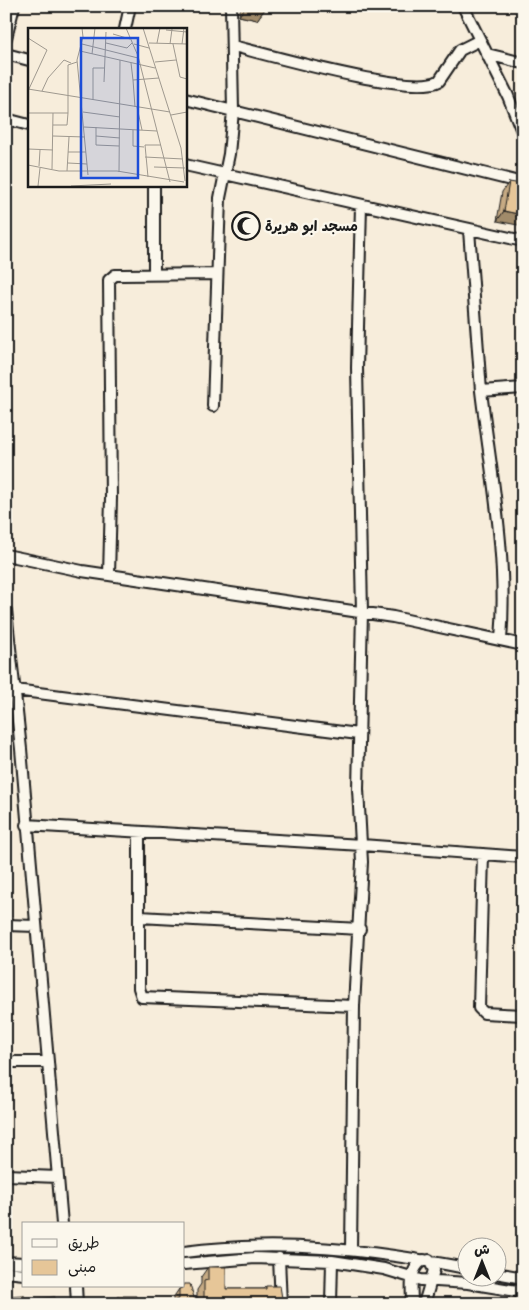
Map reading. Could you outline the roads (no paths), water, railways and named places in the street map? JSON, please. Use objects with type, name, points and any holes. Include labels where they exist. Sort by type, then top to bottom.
[{"type":"street","points":[[6,38],[14,6]]},
{"type":"street","points":[[126,28],[130,6]]},
{"type":"street","points":[[213,406],[220,198],[233,111],[231,6]]},
{"type":"street","points":[[463,6],[523,134]]},
{"type":"street","points":[[233,46],[389,83],[424,85],[439,82],[460,50],[480,40]]},
{"type":"street","points":[[6,54],[28,60]]},
{"type":"street","points":[[487,54],[523,63]]},
{"type":"street","points":[[186,99],[523,183]]},
{"type":"street","points":[[6,119],[28,125]]},
{"type":"street","points":[[186,165],[523,241]]},
{"type":"street","points":[[154,186],[154,274]]},
{"type":"street","points":[[351,1249],[354,1006],[360,929],[362,845],[358,734],[362,612],[357,368],[361,205]]},
{"type":"street","points":[[469,230],[481,391],[502,556],[504,601],[501,640]]},
{"type":"street","points":[[109,575],[112,498],[108,283],[111,277],[115,275],[217,274]]},
{"type":"street","points":[[481,391],[523,388]]},
{"type":"street","points":[[6,555],[60,568],[362,612],[521,644],[523,656]]},
{"type":"street","points":[[6,611],[16,690],[26,825],[62,1222]]},
{"type":"street","points":[[16,690],[358,734]]},
{"type":"street","points":[[26,825],[362,845],[523,857]]},
{"type":"street","points":[[139,833],[139,988],[142,997],[354,1006]]},
{"type":"street","points":[[483,854],[479,1008],[484,1013],[523,1014]]},
{"type":"street","points":[[140,917],[360,929]]},
{"type":"street","points":[[6,925],[36,926]]},
{"type":"street","points":[[6,1062],[48,1062]]},
{"type":"street","points":[[6,1175],[58,1176]]},
{"type":"street","points":[[185,1252],[254,1245],[351,1249],[456,1266]]},
{"type":"street","points":[[279,1258],[281,1304]]},
{"type":"street","points":[[185,1264],[230,1259],[332,1260],[367,1265],[430,1281],[468,1283],[523,1292]]},
{"type":"street","points":[[331,1304],[332,1260]]},
{"type":"street","points":[[412,1304],[412,1277],[415,1266],[426,1260]]},
{"type":"street","points":[[424,1304],[434,1270],[426,1260]]},
{"type":"street","points":[[6,1262],[22,1263]]},
{"type":"street","points":[[6,1272],[22,1274]]},
{"type":"street","points":[[506,1275],[523,1278]]},
{"type":"street","points":[[76,1288],[77,1304]]},
{"type":"place","name":"مسجد ابو هريرة","points":[[246,226]]}]
